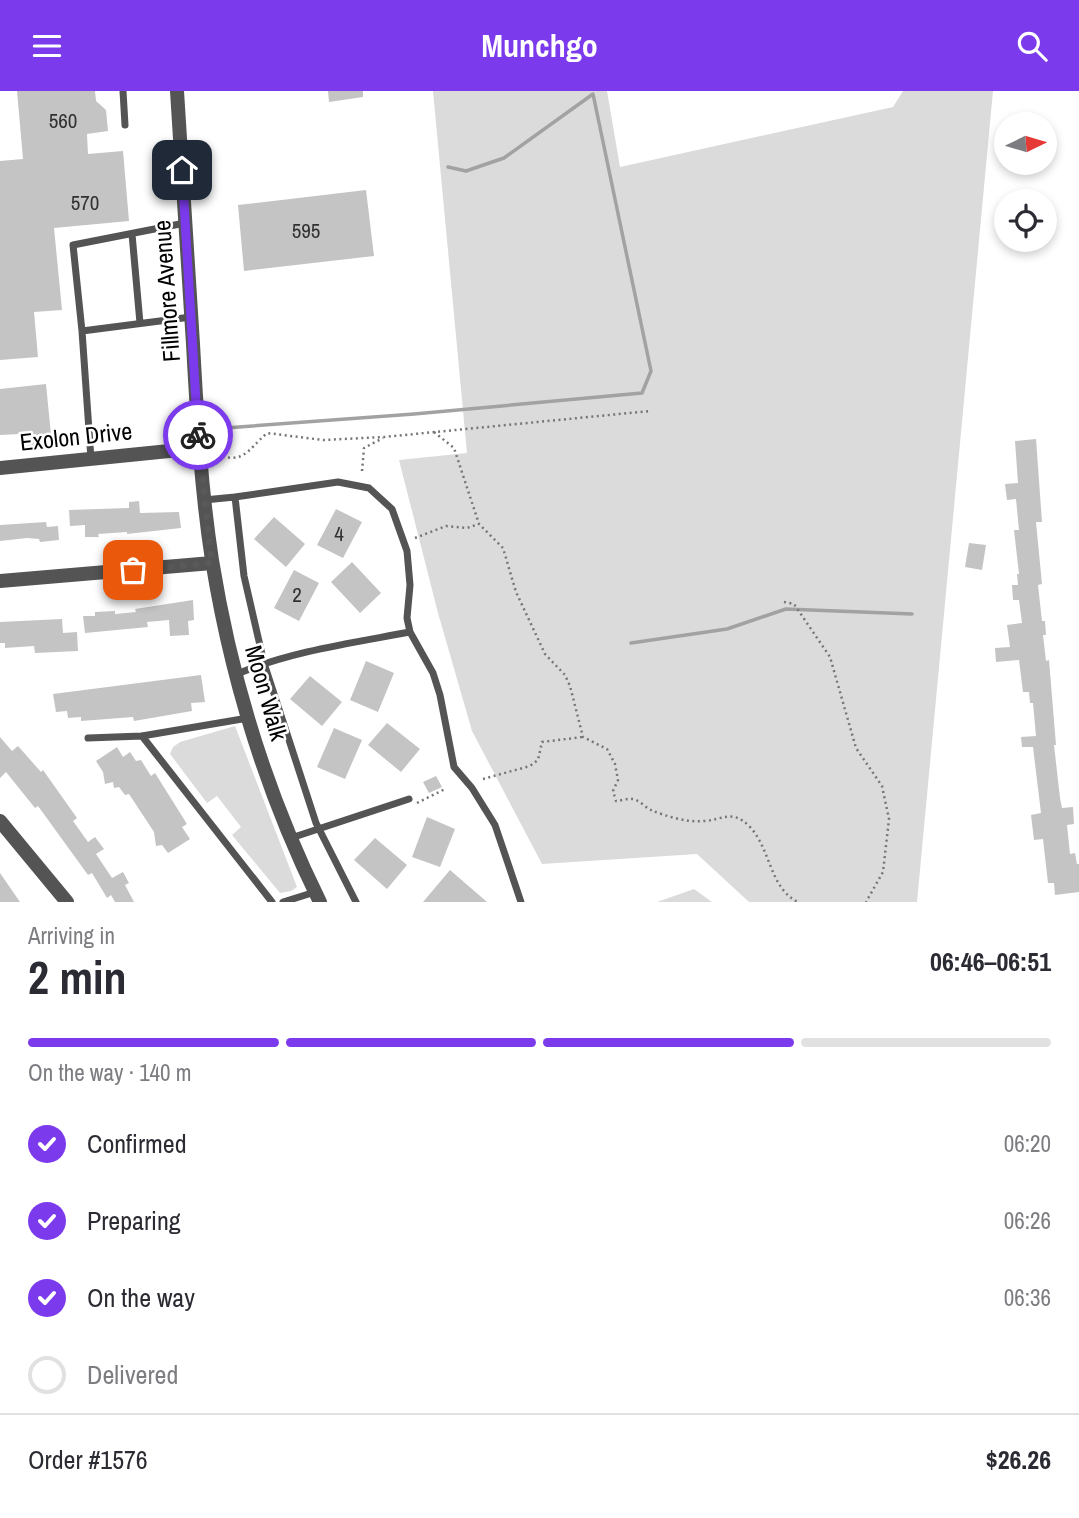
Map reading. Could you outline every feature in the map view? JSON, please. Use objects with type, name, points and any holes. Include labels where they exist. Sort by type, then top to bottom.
[{"type":"street","name":"Fillmore Avenue","points":[[177,91],[203,494]]},
{"type":"street","name":"Exolon Drive","points":[[0,468],[199,448]]},
{"type":"street","name":"Moon Walk","points":[[203,494],[212,563],[248,718],[291,838],[318,897]]},
{"type":"street","points":[[0,581],[212,563]]},
{"type":"street","points":[[0,821],[67,902]]},
{"type":"lane","points":[[123,91],[125,125]]},
{"type":"lane","points":[[91,459],[73,245],[185,223]]},
{"type":"lane","points":[[132,234],[140,323]]},
{"type":"lane","points":[[82,331],[191,317]]},
{"type":"lane","points":[[203,494],[235,497],[338,482],[369,488],[392,509],[407,551],[410,585],[407,618],[410,632],[433,673],[454,767],[472,788],[495,825],[521,902]]},
{"type":"lane","points":[[235,497],[244,576],[264,663],[318,827],[356,902]]},
{"type":"lane","points":[[236,674],[264,663],[323,648],[410,632]]},
{"type":"lane","points":[[88,738],[142,736],[248,718]]},
{"type":"lane","points":[[142,736],[272,902]]},
{"type":"lane","points":[[291,838],[318,827],[409,800]]},
{"type":"lane","points":[[284,902],[318,897]]},
{"type":"path","points":[[199,448],[228,459],[238,459],[267,433],[323,440],[384,437],[650,411]]},
{"type":"path","points":[[434,432],[454,448],[479,524],[503,548],[516,592],[545,654],[565,675],[583,737]]},
{"type":"path","points":[[362,471],[364,447],[384,437]]},
{"type":"path","points":[[415,538],[446,526],[467,528],[479,524]]},
{"type":"path","points":[[784,602],[794,604],[830,657],[856,748],[882,786],[889,819],[883,872],[866,902]]},
{"type":"path","points":[[484,779],[530,766],[538,760],[542,742],[583,737],[607,749],[617,772],[618,780],[612,791],[616,801],[632,799],[651,810],[691,820],[705,821],[733,816],[749,826],[765,852],[777,881],[789,898],[798,902]]},
{"type":"path","points":[[409,800],[417,803],[445,789]]},
{"type":"shaded area","points":[[433,91],[607,91],[620,167],[893,107],[903,91],[993,91],[917,902],[749,902],[697,854],[542,864],[472,731],[438,613],[399,460],[467,453]]},
{"type":"shaded area","points":[[235,726],[297,887],[291,891],[280,893],[232,835],[241,827],[217,796],[207,803],[170,754],[173,747],[180,742]]},
{"type":"shaded area","points":[[694,889],[712,902],[657,902]]},
{"type":"building","points":[[17,91],[95,91],[96,101],[106,110],[108,131],[87,134],[88,154],[123,151],[129,221],[54,228],[62,310],[34,312],[38,357],[0,360],[0,161],[23,159]]},
{"type":"building","points":[[328,91],[363,91],[363,97],[329,102]]},
{"type":"building","points":[[366,190],[374,256],[244,271],[238,205]]},
{"type":"building","points":[[46,384],[52,445],[21,448],[20,434],[0,435],[0,389]]},
{"type":"building","points":[[1036,439],[1042,522],[1036,522],[1042,584],[1038,585],[1042,621],[1045,621],[1046,635],[1043,635],[1046,661],[1049,660],[1054,745],[1062,808],[1073,807],[1074,824],[1067,825],[1070,854],[1075,853],[1079,864],[1079,892],[1055,895],[1054,883],[1048,883],[1043,839],[1034,840],[1031,815],[1041,813],[1033,747],[1022,747],[1021,737],[1036,736],[1033,703],[1030,703],[1029,692],[1023,692],[1019,660],[996,662],[995,648],[1010,647],[1007,625],[1022,623],[1019,600],[1013,600],[1012,585],[1018,585],[1019,574],[1014,530],[1019,530],[1016,499],[1007,500],[1005,484],[1018,483],[1015,441]]},
{"type":"building","points":[[139,501],[140,513],[179,512],[181,528],[85,537],[85,525],[70,526],[69,510],[129,508],[129,502]]},
{"type":"building","points":[[336,509],[362,522],[343,558],[317,545]]},
{"type":"building","points":[[274,517],[305,544],[286,567],[254,539]]},
{"type":"building","points":[[46,522],[47,527],[58,526],[59,540],[40,542],[39,539],[27,538],[0,541],[0,525]]},
{"type":"building","points":[[969,543],[986,545],[982,570],[965,567]]},
{"type":"building","points":[[352,562],[381,593],[360,613],[331,582]]},
{"type":"building","points":[[294,570],[319,583],[299,621],[274,608]]},
{"type":"building","points":[[193,600],[194,620],[188,621],[189,635],[170,636],[169,620],[147,622],[148,627],[85,633],[83,616],[95,616],[95,612],[136,612],[135,609]]},
{"type":"building","points":[[62,619],[63,633],[77,632],[78,651],[35,653],[34,646],[5,648],[5,643],[0,643],[0,622]]},
{"type":"building","points":[[366,661],[394,673],[378,712],[350,700]]},
{"type":"building","points":[[201,675],[205,702],[191,703],[192,711],[134,721],[133,717],[81,721],[81,717],[68,718],[67,711],[56,712],[53,694]]},
{"type":"building","points":[[310,676],[342,702],[322,726],[290,699]]},
{"type":"building","points":[[387,723],[420,749],[401,772],[368,745]]},
{"type":"building","points":[[334,728],[362,740],[345,779],[317,767]]},
{"type":"building","points":[[0,737],[12,751],[18,746],[41,772],[43,770],[77,818],[73,821],[88,842],[95,837],[104,849],[96,854],[112,878],[123,872],[129,883],[125,885],[134,902],[115,902],[111,895],[107,898],[92,873],[88,875],[38,806],[35,808],[6,772],[0,778]]},
{"type":"building","points":[[117,747],[123,757],[130,752],[136,761],[141,760],[151,776],[155,773],[187,824],[182,827],[190,839],[168,853],[162,845],[156,846],[154,832],[129,794],[125,795],[119,787],[114,788],[113,782],[105,784],[103,772],[96,761]]},
{"type":"building","points":[[436,776],[442,787],[429,793],[423,782]]},
{"type":"building","points":[[427,817],[455,829],[440,867],[412,857]]},
{"type":"building","points":[[375,838],[407,865],[387,889],[354,860]]},
{"type":"building","points":[[450,870],[487,902],[423,902]]},
{"type":"building","points":[[0,873],[20,902],[0,902]]},
{"type":"waterway","points":[[225,428],[642,393],[651,371],[593,94],[504,158],[466,171],[448,167]]},
{"type":"waterway","points":[[631,643],[727,629],[786,609],[912,614]]},
{"type":"way so far","points":[[133,570],[212,563],[198,435]]},
{"type":"route","points":[[182,170],[198,435]]}]
